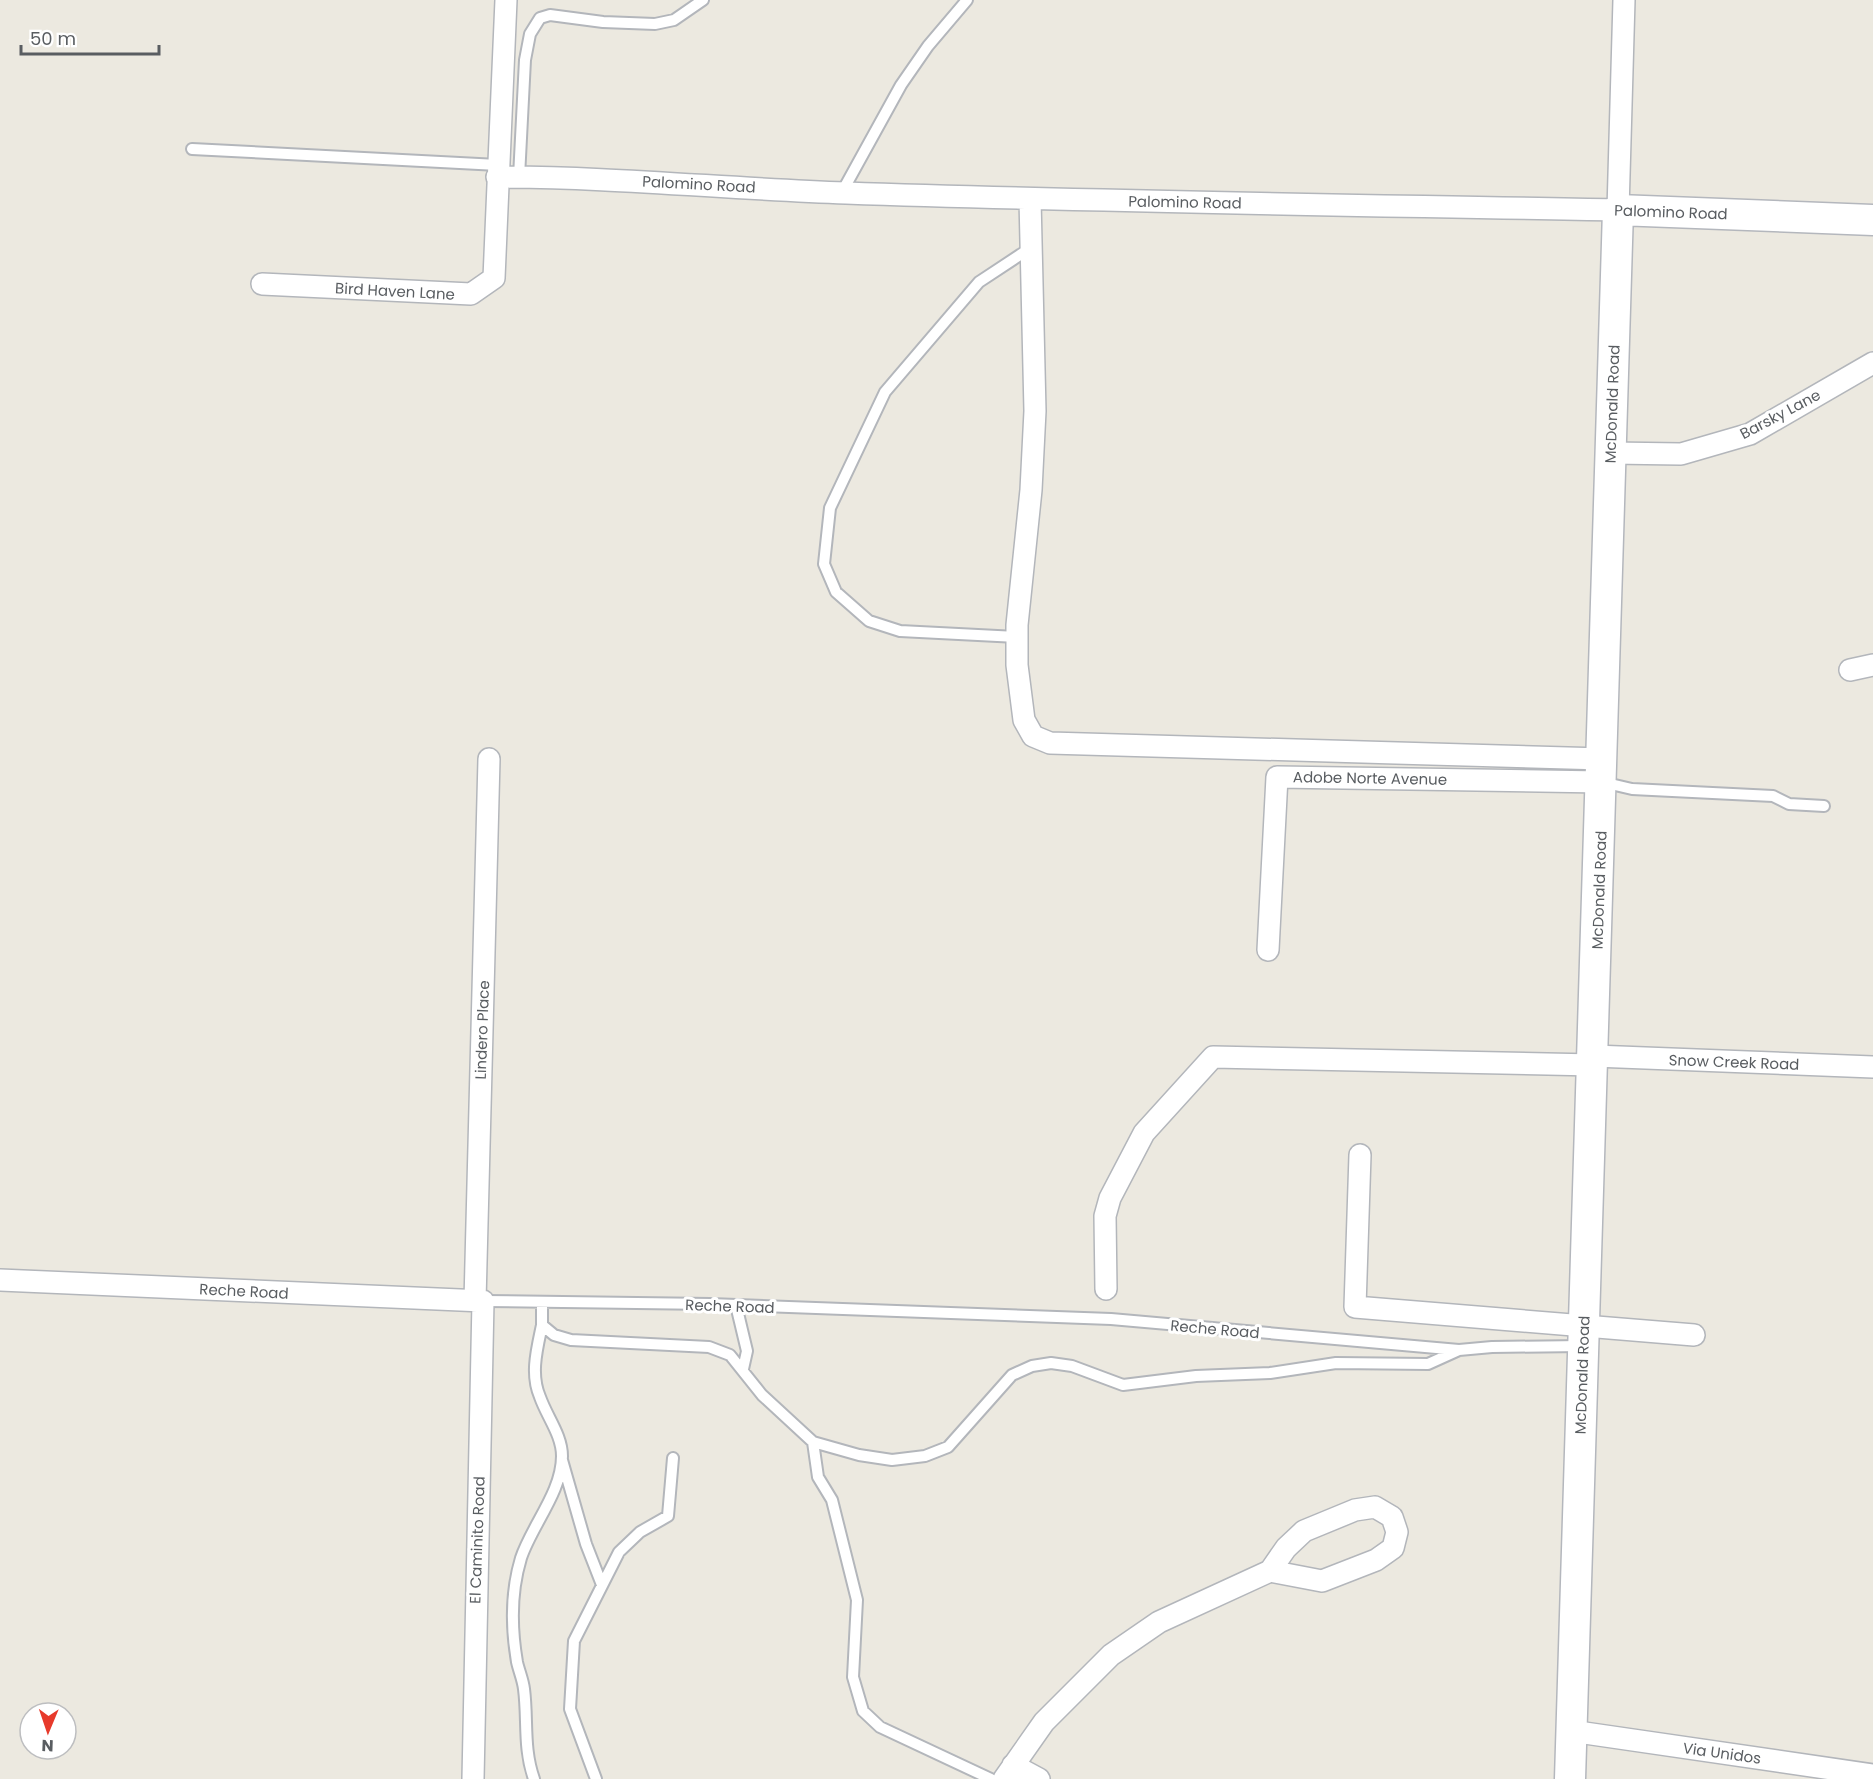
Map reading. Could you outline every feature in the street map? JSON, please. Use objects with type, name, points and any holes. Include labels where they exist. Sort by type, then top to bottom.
[{"type":"street","points":[[497,171],[506,0]]},
{"type":"street","name":"McDonald Road","points":[[1570,1779],[1594,1060],[1624,0]]},
{"type":"street","name":"Palomino Road","points":[[497,171],[519,177],[1030,199],[1618,210],[1873,220]]},
{"type":"street","name":"Bird Haven Lane","points":[[262,284],[471,294],[494,278],[497,171]]},
{"type":"street","points":[[1030,199],[1035,411],[1031,490],[1017,637],[1017,665],[1024,720],[1033,736],[1050,743],[1602,771]]},
{"type":"street","name":"Barsky Lane","points":[[1611,453],[1681,454],[1750,434],[1873,363]]},
{"type":"street","points":[[1850,670],[1873,665]]},
{"type":"street","name":"Lindero Place","points":[[479,1301],[489,759]]},
{"type":"street","name":"Adobe Norte Avenue","points":[[1268,950],[1277,777],[1602,771]]},
{"type":"street","name":"Snow Creek Road","points":[[1106,1289],[1105,1216],[1110,1198],[1144,1133],[1213,1057],[1594,1060],[1873,1067]]},
{"type":"street","points":[[1360,1155],[1355,1307],[1583,1336],[1694,1335]]},
{"type":"street","name":"Reche Road","points":[[0,1280],[479,1301]]},
{"type":"street","name":"El Caminito Road","points":[[473,1779],[479,1301]]},
{"type":"street","points":[[1039,1779],[1009,1772],[1044,1722],[1111,1655],[1159,1622],[1270,1571],[1286,1548],[1304,1531],[1355,1510],[1375,1507],[1392,1516],[1397,1532],[1393,1548],[1376,1560],[1322,1581],[1270,1571]]},
{"type":"street","name":"Via Unidos","points":[[1571,1731],[1873,1775]]},
{"type":"lane","points":[[519,177],[525,60],[530,34],[540,18],[550,15],[620,23],[655,24],[674,20],[703,0]]},
{"type":"lane","points":[[842,192],[901,85],[928,46],[967,0]]},
{"type":"lane","name":"Palomino Road","points":[[192,149],[497,171]]},
{"type":"lane","points":[[1017,637],[900,631],[869,621],[836,592],[824,564],[830,508],[885,392],[979,282],[1032,247]]},
{"type":"lane","points":[[1602,771],[1632,789],[1773,796],[1789,804],[1824,806]]},
{"type":"lane","name":"Reche Road","points":[[479,1301],[736,1305],[1111,1319],[1459,1350]]},
{"type":"lane","points":[[542,1303],[542,1325],[534,1375],[539,1395],[561,1443],[562,1459],[586,1544],[602,1585]]},
{"type":"lane","points":[[736,1305],[747,1351],[743,1369]]},
{"type":"lane","points":[[542,1325],[554,1335],[571,1340],[709,1347],[730,1355],[762,1395],[813,1442],[859,1455],[892,1460],[925,1456],[948,1447],[1012,1375],[1032,1366],[1052,1363],[1072,1366],[1123,1385],[1197,1376],[1270,1373],[1336,1363],[1428,1364],[1459,1350],[1583,1336]]},
{"type":"lane","points":[[813,1442],[818,1477],[832,1500],[857,1600],[853,1677],[863,1711],[880,1727],[991,1779]]},
{"type":"lane","points":[[596,1779],[570,1709],[574,1641],[619,1552],[640,1532],[668,1516],[673,1458]]},
{"type":"lane","points":[[534,1779],[525,1744],[524,1687],[513,1638],[515,1581],[522,1555],[545,1508],[562,1459]]}]
